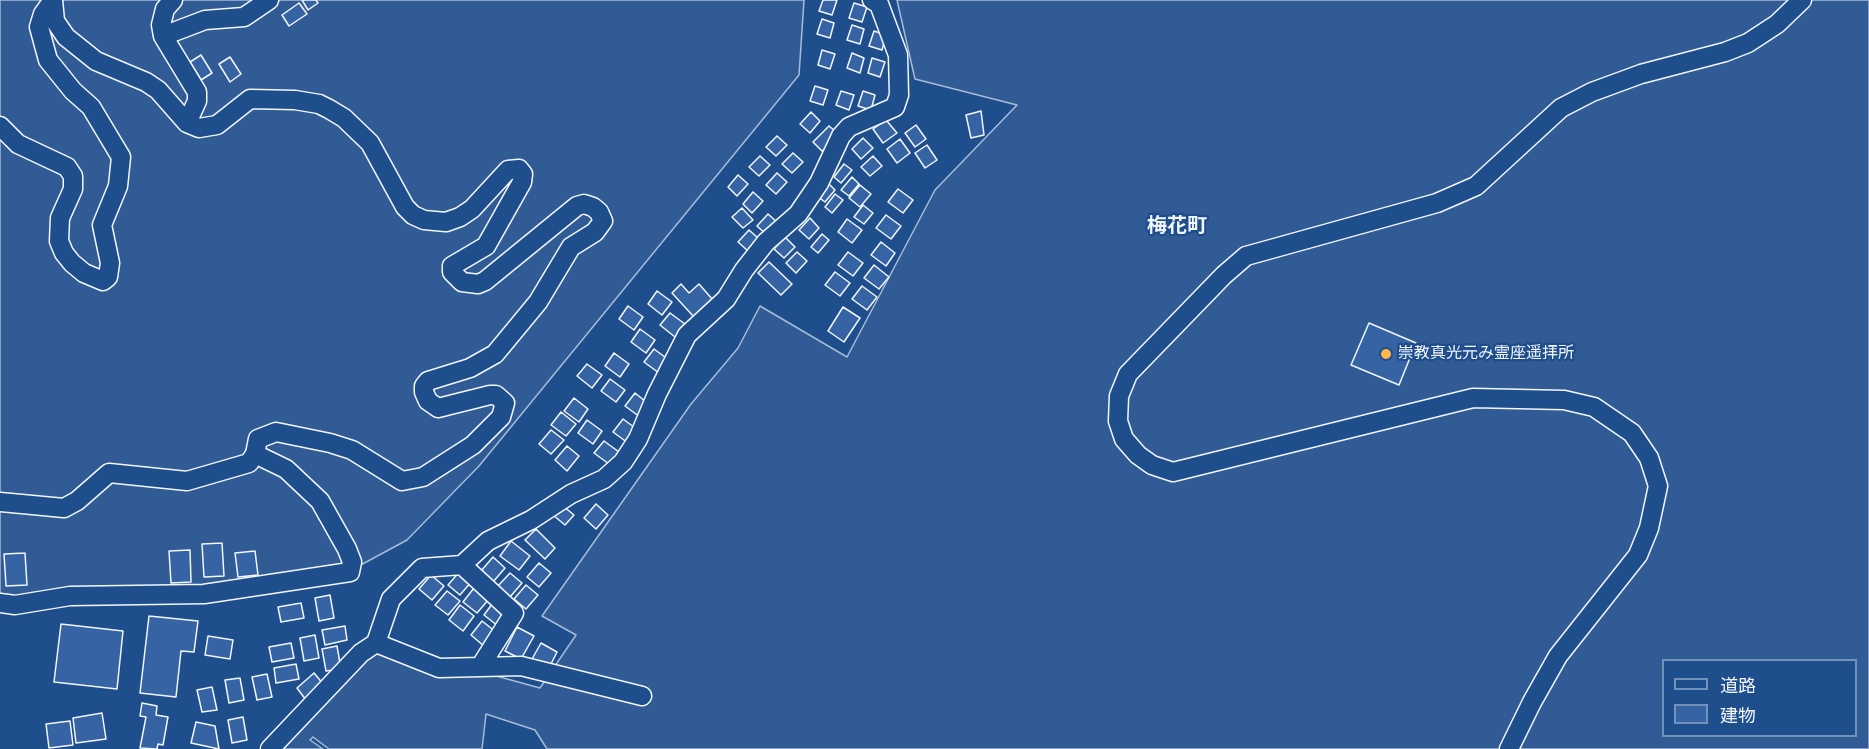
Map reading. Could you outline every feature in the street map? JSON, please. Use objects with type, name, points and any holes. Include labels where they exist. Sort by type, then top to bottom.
[{"type":"street","points":[[0,126],[18,144],[67,167],[73,176],[73,189],[60,218],[59,241],[64,253],[72,263],[84,273],[103,281],[108,277],[110,263],[102,225],[118,186],[121,157],[91,107],[61,78],[48,60],[39,27],[41,18],[53,0],[55,21],[66,37],[96,61],[146,82],[158,90],[187,123],[200,128],[217,125],[250,99],[295,100],[319,104],[344,118],[370,143],[405,207],[412,215],[437,222],[460,217],[472,209],[508,170],[519,169],[523,174],[522,182],[486,246],[452,266],[452,272],[456,278],[470,284],[485,280],[577,206],[584,204],[593,207],[599,212],[603,221],[595,232],[567,252],[538,302],[495,354],[476,366],[429,381],[424,386],[428,401],[438,408],[490,394],[501,398],[505,403],[501,417],[473,445],[423,477],[402,481],[352,450],[276,432],[258,439],[255,454],[249,462],[187,481],[109,473],[78,501],[64,508],[0,502]]},
{"type":"street","points":[[173,0],[162,18],[163,36],[197,92],[197,101],[187,123]]},
{"type":"street","points":[[163,36],[205,20],[244,17],[269,0]]},
{"type":"street","points":[[270,749],[291,742],[314,700],[361,653],[376,643],[391,598],[422,568],[462,565],[488,541],[531,520],[571,494],[604,479],[623,462],[638,439],[657,394],[687,335],[726,299],[744,270],[766,242],[798,214],[819,183],[841,136],[849,127],[895,107],[898,95],[898,55],[879,4],[873,0]]},
{"type":"street","points":[[1509,749],[1558,656],[1638,555],[1649,528],[1658,486],[1649,458],[1632,434],[1594,407],[1564,400],[1473,398],[1173,472],[1152,465],[1138,455],[1124,439],[1118,421],[1119,396],[1128,374],[1224,275],[1246,256],[1437,203],[1476,186],[1561,108],[1592,92],[1748,43],[1777,24],[1802,0]]},
{"type":"street","points":[[0,603],[15,604],[70,596],[204,594],[350,572],[352,562],[347,549],[320,501],[286,469],[255,454]]},
{"type":"street","points":[[462,565],[514,613],[480,667]]},
{"type":"street","points":[[376,643],[439,668],[521,666],[642,696]]},
{"type":"shaded area","points":[[0,0],[804,0],[799,75],[479,466],[407,540],[346,573],[256,588],[0,602]]},
{"type":"shaded area","points":[[897,0],[1869,0],[1869,749],[547,749],[535,730],[486,714],[482,749],[329,749],[313,737],[310,740],[323,749],[283,749],[313,694],[376,643],[540,688],[576,635],[542,616],[691,404],[738,348],[760,306],[847,357],[935,190],[1017,105],[915,79]]},
{"type":"building","points":[[302,0],[316,0],[318,3],[308,10]]},
{"type":"building","points":[[823,0],[837,0],[832,15],[819,11]]},
{"type":"building","points":[[299,3],[307,14],[289,26],[282,15]]},
{"type":"building","points":[[854,3],[867,7],[862,22],[849,18]]},
{"type":"building","points":[[822,19],[834,23],[830,38],[817,34]]},
{"type":"building","points":[[852,25],[864,29],[860,44],[847,40]]},
{"type":"building","points":[[874,31],[886,35],[882,50],[869,46]]},
{"type":"building","points":[[822,50],[835,54],[830,69],[818,65]]},
{"type":"building","points":[[852,53],[864,58],[860,73],[847,68]]},
{"type":"building","points":[[201,55],[212,73],[201,80],[190,62]]},
{"type":"building","points":[[230,57],[241,74],[230,82],[219,64]]},
{"type":"building","points":[[872,58],[885,62],[880,77],[868,73]]},
{"type":"building","points":[[815,86],[828,90],[823,105],[810,101]]},
{"type":"building","points":[[841,91],[854,95],[849,110],[836,105]]},
{"type":"building","points":[[863,91],[875,95],[871,110],[858,106]]},
{"type":"building","points":[[981,111],[984,135],[971,138],[966,115]]},
{"type":"building","points":[[811,112],[820,121],[810,133],[800,124]]},
{"type":"building","points":[[886,120],[897,133],[883,143],[873,129]]},
{"type":"building","points":[[916,125],[926,139],[915,147],[905,133]]},
{"type":"building","points":[[829,126],[841,136],[822,151],[813,142]]},
{"type":"building","points":[[777,136],[787,145],[776,156],[766,147]]},
{"type":"building","points":[[863,138],[873,148],[861,159],[852,149]]},
{"type":"building","points":[[900,139],[910,153],[897,163],[887,149]]},
{"type":"building","points":[[927,145],[937,160],[925,168],[915,153]]},
{"type":"building","points":[[793,153],[803,162],[792,173],[782,164]]},
{"type":"building","points":[[760,156],[770,165],[759,176],[749,167]]},
{"type":"building","points":[[873,156],[882,166],[870,176],[861,167]]},
{"type":"building","points":[[844,164],[852,170],[841,183],[834,177]]},
{"type":"building","points":[[777,173],[787,182],[776,194],[766,185]]},
{"type":"building","points":[[738,175],[748,184],[737,196],[728,187]]},
{"type":"building","points":[[852,177],[859,184],[849,196],[841,190]]},
{"type":"building","points":[[828,183],[835,190],[825,202],[817,196]]},
{"type":"building","points":[[860,185],[871,194],[860,207],[849,198]]},
{"type":"building","points":[[898,189],[913,200],[903,213],[888,202]]},
{"type":"building","points":[[753,192],[763,201],[752,213],[743,204]]},
{"type":"building","points":[[835,194],[843,200],[832,213],[825,207]]},
{"type":"building","points":[[863,205],[873,213],[864,224],[854,217]]},
{"type":"building","points":[[742,208],[753,220],[743,228],[732,217]]},
{"type":"building","points":[[768,214],[778,223],[767,235],[757,226]]},
{"type":"building","points":[[886,215],[901,226],[891,239],[876,228]]},
{"type":"building","points":[[810,218],[819,228],[809,239],[799,230]]},
{"type":"building","points":[[847,219],[862,230],[852,243],[838,232]]},
{"type":"building","points":[[749,230],[759,239],[748,251],[738,242]]},
{"type":"building","points":[[822,234],[829,240],[818,253],[811,247]]},
{"type":"building","points":[[785,237],[795,247],[784,258],[774,249]]},
{"type":"building","points":[[881,242],[895,253],[886,266],[871,255]]},
{"type":"building","points":[[797,252],[807,261],[796,273],[786,263]]},
{"type":"building","points":[[848,252],[863,263],[853,276],[838,265]]},
{"type":"building","points":[[769,262],[792,284],[781,295],[758,273]]},
{"type":"building","points":[[874,265],[889,277],[879,289],[864,278]]},
{"type":"building","points":[[835,272],[850,283],[840,296],[825,285]]},
{"type":"building","points":[[681,284],[689,293],[699,284],[713,300],[694,317],[672,293]]},
{"type":"building","points":[[862,286],[877,297],[867,310],[852,299]]},
{"type":"building","points":[[657,291],[672,302],[662,315],[648,304]]},
{"type":"building","points":[[628,306],[643,317],[634,330],[619,319]]},
{"type":"building","points":[[843,307],[860,318],[844,342],[828,331]]},
{"type":"building","points":[[670,313],[685,324],[675,337],[660,325]]},
{"type":"building","points":[[1369,323],[1416,343],[1399,385],[1351,365]]},
{"type":"building","points":[[640,329],[655,340],[646,353],[631,342]]},
{"type":"building","points":[[654,349],[669,360],[659,373],[644,362]]},
{"type":"building","points":[[614,353],[629,364],[620,377],[605,366]]},
{"type":"building","points":[[587,364],[602,375],[592,388],[577,376]]},
{"type":"building","points":[[610,379],[625,390],[616,402],[601,391]]},
{"type":"building","points":[[635,393],[650,405],[640,417],[625,406]]},
{"type":"building","points":[[574,398],[588,409],[579,422],[564,411]]},
{"type":"building","points":[[561,412],[576,424],[566,436],[551,425]]},
{"type":"building","points":[[623,419],[638,430],[628,443],[613,432]]},
{"type":"building","points":[[587,420],[602,431],[593,444],[578,433]]},
{"type":"building","points":[[551,430],[564,440],[551,454],[539,444]]},
{"type":"building","points":[[604,441],[619,452],[609,464],[594,453]]},
{"type":"building","points":[[567,446],[579,456],[567,471],[555,460]]},
{"type":"building","points":[[596,504],[608,515],[596,529],[584,518]]},
{"type":"building","points":[[562,505],[574,515],[565,525],[553,515]]},
{"type":"building","points":[[536,529],[555,548],[545,559],[525,540]]},
{"type":"building","points":[[511,541],[530,556],[519,570],[500,556]]},
{"type":"building","points":[[222,543],[224,576],[204,577],[202,544]]},
{"type":"building","points":[[190,550],[191,582],[171,583],[169,551]]},
{"type":"building","points":[[255,551],[258,575],[238,577],[235,553]]},
{"type":"building","points":[[25,553],[27,585],[6,586],[4,554]]},
{"type":"building","points":[[493,557],[505,568],[493,582],[481,571]]},
{"type":"building","points":[[539,563],[551,573],[539,587],[527,577]]},
{"type":"building","points":[[460,571],[472,581],[460,595],[448,585]]},
{"type":"building","points":[[510,573],[522,583],[510,597],[497,587]]},
{"type":"building","points":[[431,575],[444,586],[432,600],[419,589]]},
{"type":"building","points":[[526,585],[538,595],[526,609],[514,599]]},
{"type":"building","points":[[474,588],[489,599],[477,613],[463,602]]},
{"type":"building","points":[[447,591],[460,601],[448,615],[435,605]]},
{"type":"building","points":[[330,595],[334,618],[319,621],[315,598]]},
{"type":"building","points":[[495,600],[509,612],[498,626],[484,615]]},
{"type":"building","points":[[301,603],[304,618],[281,622],[278,607]]},
{"type":"building","points":[[460,605],[474,616],[463,631],[449,620]]},
{"type":"building","points":[[149,616],[198,621],[194,652],[181,651],[176,697],[140,693]]},
{"type":"building","points":[[482,621],[496,632],[485,647],[471,635]]},
{"type":"building","points":[[61,624],[123,631],[117,689],[54,682]]},
{"type":"building","points":[[345,626],[347,640],[325,645],[322,630]]},
{"type":"building","points":[[517,627],[534,636],[521,659],[505,651]]},
{"type":"building","points":[[315,635],[319,658],[304,661],[300,638]]},
{"type":"building","points":[[208,636],[233,640],[230,659],[205,655]]},
{"type":"building","points":[[291,643],[294,658],[272,662],[269,647]]},
{"type":"building","points":[[541,643],[557,652],[549,668],[532,659]]},
{"type":"building","points":[[337,646],[341,669],[326,671],[322,649]]},
{"type":"building","points":[[296,664],[299,679],[276,683],[274,668]]},
{"type":"building","points":[[314,673],[324,685],[306,700],[297,688]]},
{"type":"building","points":[[267,674],[272,697],[257,700],[252,677]]},
{"type":"building","points":[[240,678],[244,700],[229,703],[225,680]]},
{"type":"building","points":[[212,687],[217,710],[202,712],[197,690]]},
{"type":"building","points":[[142,703],[157,706],[156,715],[168,717],[163,745],[158,744],[157,749],[140,748],[146,717],[140,716]]},
{"type":"building","points":[[102,713],[106,739],[76,743],[73,718]]},
{"type":"building","points":[[243,717],[247,740],[232,743],[228,720]]},
{"type":"building","points":[[70,721],[73,745],[49,748],[46,724]]},
{"type":"building","points":[[196,722],[215,726],[219,749],[191,743]]},
{"type":"place","name":"崇教真光元み霊座遥拝所","points":[[1386,354]]},
{"type":"district","name":"梅花町","points":[[1177,226]]}]
